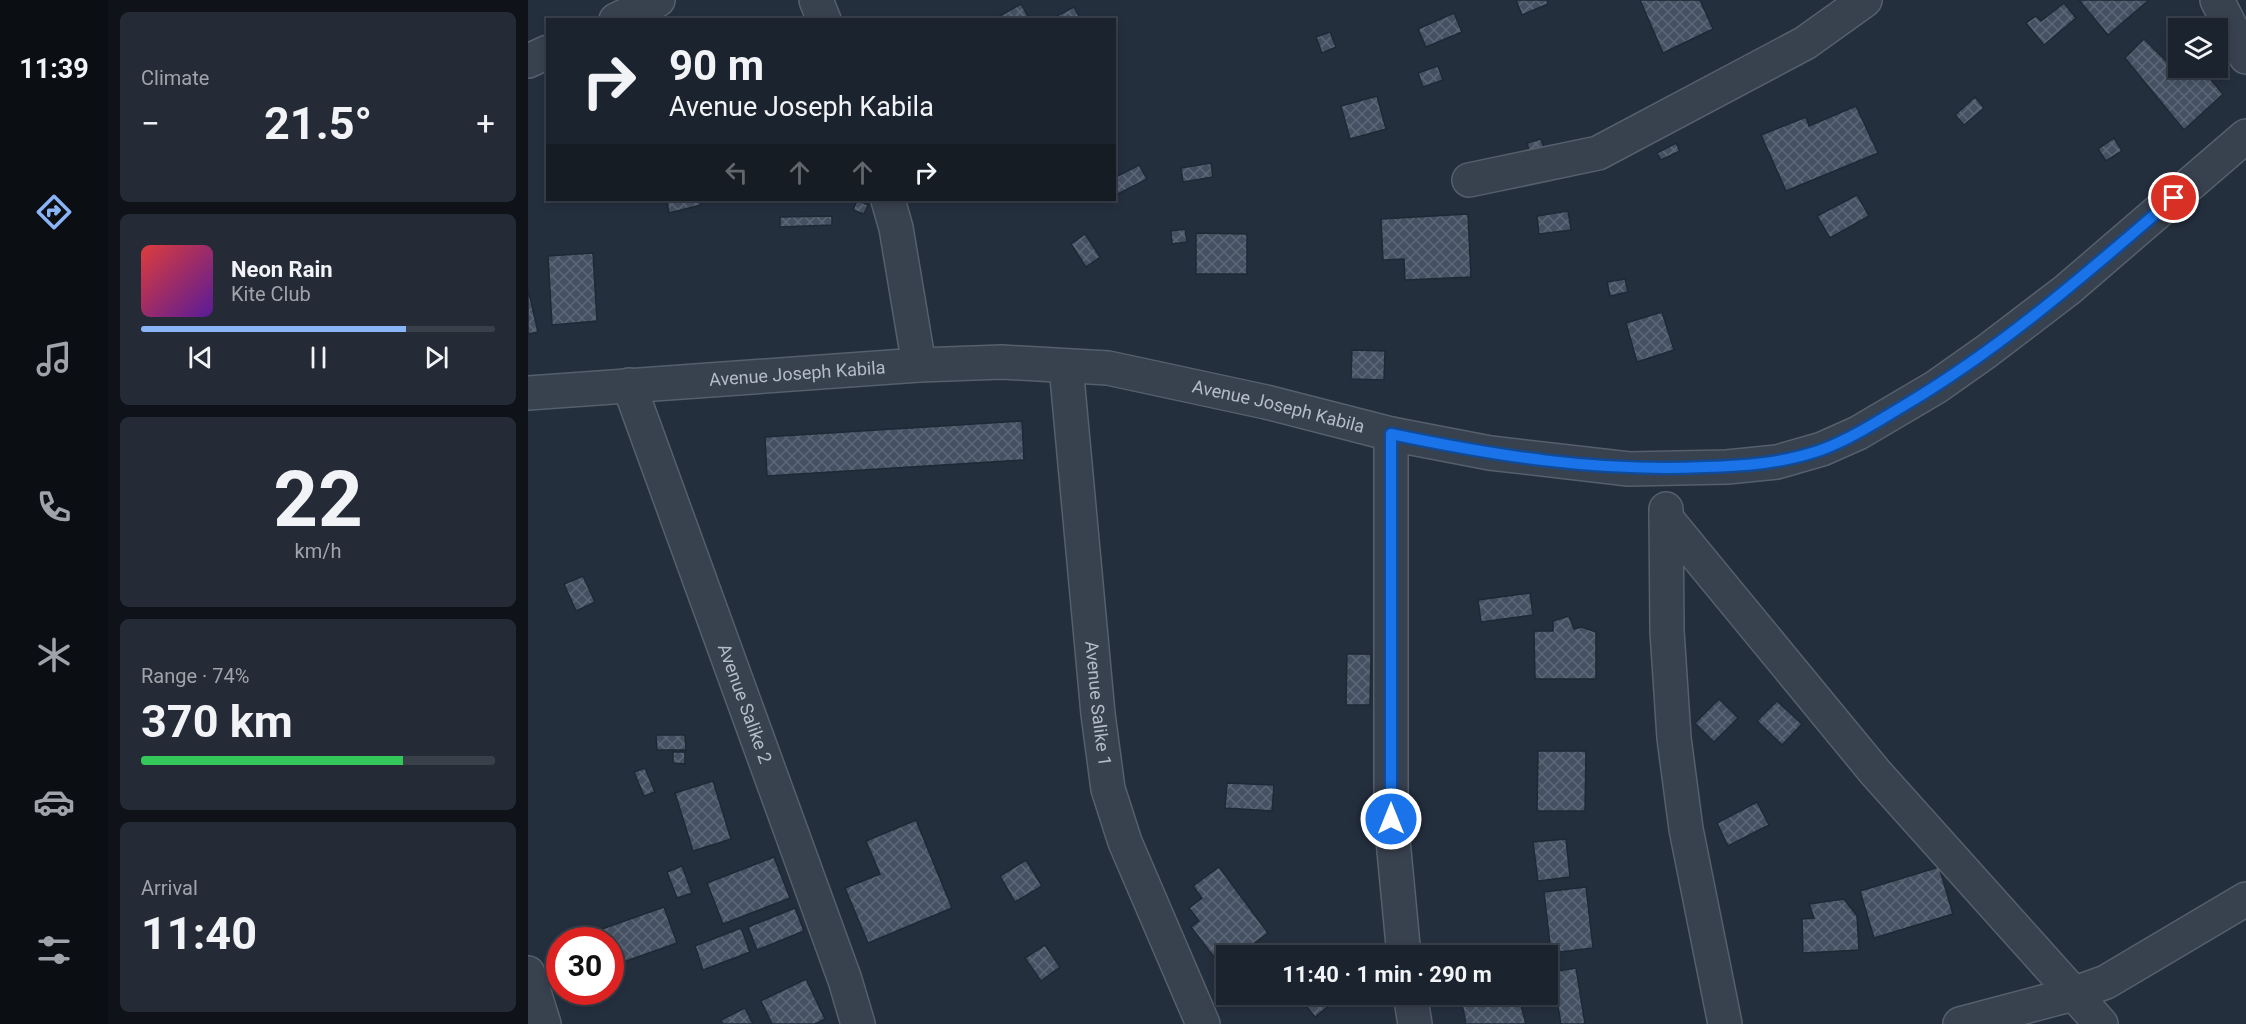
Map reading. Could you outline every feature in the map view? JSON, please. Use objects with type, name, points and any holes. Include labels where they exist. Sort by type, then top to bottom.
[{"type":"street","points":[[620,18],[658,0]]},
{"type":"street","points":[[816,0],[823,18]]},
{"type":"street","points":[[1469,180],[1598,153],[1805,43],[1865,0]]},
{"type":"street","points":[[2217,0],[2246,57]]},
{"type":"street","points":[[528,61],[546,53]]},
{"type":"street","name":"Avenue Joseph Kabila","points":[[528,393],[919,365],[1002,362],[1108,368],[1142,374],[1266,402],[1391,434],[1490,453],[1618,468],[1665,469],[1777,462],[1822,449],[1858,433],[1936,387],[2058,297],[2246,136]]},
{"type":"street","points":[[888,201],[896,228],[919,365]]},
{"type":"street","name":"Avenue Salike 1","points":[[1066,366],[1098,714],[1108,789],[1125,842],[1203,1024]]},
{"type":"street","name":"Avenue Salike 2","points":[[629,385],[845,980],[858,1024]]},
{"type":"street","points":[[1391,434],[1391,819],[1403,945]]},
{"type":"street","points":[[1665,469],[1666,631],[1674,738],[1686,829],[1725,1024]]},
{"type":"street","points":[[1666,518],[1875,772],[2101,1024]]},
{"type":"street","points":[[1960,1024],[2073,994],[2106,982],[2246,899]]},
{"type":"street","points":[[528,972],[544,1024]]},
{"type":"street","points":[[1412,1005],[1415,1024]]},
{"type":"building","points":[[1516,0],[1547,0],[1548,4],[1522,15]]},
{"type":"building","points":[[1640,0],[1700,0],[1713,29],[1663,53]]},
{"type":"building","points":[[2079,0],[2149,0],[2108,35]]},
{"type":"building","points":[[2064,3],[2076,18],[2044,45],[2026,23],[2036,16],[2041,21]]},
{"type":"building","points":[[1021,4],[1029,18],[996,18]]},
{"type":"building","points":[[1074,7],[1080,18],[1053,18]]},
{"type":"building","points":[[1454,13],[1462,32],[1426,47],[1418,29]]},
{"type":"building","points":[[1330,32],[1336,47],[1322,53],[1316,37]]},
{"type":"building","points":[[2144,39],[2168,63],[2168,78],[2209,78],[2223,94],[2184,130],[2125,58]]},
{"type":"building","points":[[1438,66],[1443,80],[1423,87],[1418,73]]},
{"type":"building","points":[[1377,96],[1386,129],[1350,139],[1341,106]]},
{"type":"building","points":[[1975,97],[1984,108],[1964,125],[1955,115]]},
{"type":"building","points":[[1856,106],[1878,153],[1786,191],[1761,135],[1806,117],[1809,126]]},
{"type":"building","points":[[2114,138],[2122,151],[2106,161],[2098,149]]},
{"type":"building","points":[[1541,139],[1546,154],[1531,158],[1527,143]]},
{"type":"building","points":[[1676,143],[1680,151],[1661,160],[1657,153]]},
{"type":"building","points":[[1211,163],[1213,177],[1183,182],[1181,168]]},
{"type":"building","points":[[1139,165],[1147,179],[1118,194],[1116,177]]},
{"type":"building","points":[[1857,195],[1869,216],[1830,238],[1817,216]]},
{"type":"building","points":[[699,201],[701,205],[669,213],[667,202]]},
{"type":"building","points":[[857,201],[868,205],[864,214],[853,210]]},
{"type":"building","points":[[1568,211],[1571,230],[1539,234],[1537,216]]},
{"type":"building","points":[[1468,214],[1471,277],[1405,280],[1404,259],[1383,260],[1381,219]]},
{"type":"building","points":[[832,216],[832,225],[780,227],[780,217]]},
{"type":"building","points":[[1185,229],[1187,242],[1172,244],[1171,231]]},
{"type":"building","points":[[1196,233],[1247,234],[1247,274],[1196,274]]},
{"type":"building","points":[[1085,234],[1100,257],[1086,267],[1071,244]]},
{"type":"building","points":[[593,253],[597,321],[552,325],[548,256]]},
{"type":"building","points":[[1625,279],[1628,292],[1610,296],[1607,282]]},
{"type":"building","points":[[528,289],[538,332],[528,334]]},
{"type":"building","points":[[1662,312],[1674,350],[1637,362],[1626,323]]},
{"type":"building","points":[[1352,350],[1385,351],[1384,380],[1351,379]]},
{"type":"building","points":[[1022,421],[1024,460],[767,476],[765,437]]},
{"type":"building","points":[[583,576],[595,602],[576,611],[564,584]]},
{"type":"building","points":[[1530,593],[1533,615],[1481,622],[1478,600]]},
{"type":"building","points":[[1569,616],[1574,629],[1582,627],[1596,632],[1596,679],[1535,679],[1534,631],[1553,631],[1553,621]]},
{"type":"building","points":[[1347,654],[1371,654],[1370,705],[1346,705]]},
{"type":"building","points":[[1719,699],[1738,718],[1714,742],[1695,723]]},
{"type":"building","points":[[1777,701],[1802,724],[1782,745],[1757,721]]},
{"type":"building","points":[[656,735],[685,735],[686,750],[657,750]]},
{"type":"building","points":[[1538,751],[1586,751],[1585,811],[1537,811]]},
{"type":"building","points":[[673,752],[685,752],[685,764],[673,763]]},
{"type":"building","points":[[645,768],[655,792],[644,796],[634,772]]},
{"type":"building","points":[[713,781],[731,839],[693,851],[675,793]]},
{"type":"building","points":[[1227,783],[1274,785],[1272,811],[1225,808]]},
{"type":"building","points":[[1757,802],[1769,825],[1728,846],[1717,823]]},
{"type":"building","points":[[916,820],[952,908],[868,943],[845,888],[880,874],[866,841]]},
{"type":"building","points":[[1566,839],[1570,877],[1538,881],[1533,842]]},
{"type":"building","points":[[774,857],[790,898],[723,924],[707,883]]},
{"type":"building","points":[[1026,860],[1042,886],[1015,902],[1000,876]]},
{"type":"building","points":[[682,866],[692,893],[677,898],[667,872]]},
{"type":"building","points":[[1219,867],[1268,933],[1252,945],[1216,945],[1216,960],[1191,927],[1199,921],[1189,908],[1202,898],[1193,886]]},
{"type":"building","points":[[1939,867],[1953,914],[1874,938],[1860,891]]},
{"type":"building","points":[[1586,887],[1593,948],[1558,952],[1558,945],[1550,945],[1544,892]]},
{"type":"building","points":[[1844,899],[1857,916],[1859,950],[1803,953],[1802,919],[1814,918],[1809,904]]},
{"type":"building","points":[[664,907],[677,943],[624,962],[624,927],[608,927]]},
{"type":"building","points":[[795,908],[804,931],[757,950],[748,927]]},
{"type":"building","points":[[741,928],[750,952],[703,970],[695,946]]},
{"type":"building","points":[[1045,945],[1060,967],[1041,981],[1025,958]]},
{"type":"building","points":[[1576,968],[1585,1024],[1561,1024],[1558,1005],[1558,971]]},
{"type":"building","points":[[806,979],[825,1019],[815,1024],[772,1024],[761,1001]]},
{"type":"building","points":[[1306,1005],[1330,1005],[1315,1017]]},
{"type":"building","points":[[1462,1005],[1521,1005],[1526,1024],[1466,1024]]},
{"type":"building","points":[[745,1008],[753,1024],[723,1024],[721,1020]]},
{"type":"route","points":[[1391,819],[1391,434],[1490,453],[1629,469],[1727,467],[1777,462],[1822,449],[1858,433],[1936,387],[1987,351],[2067,290],[2174,198]]}]
